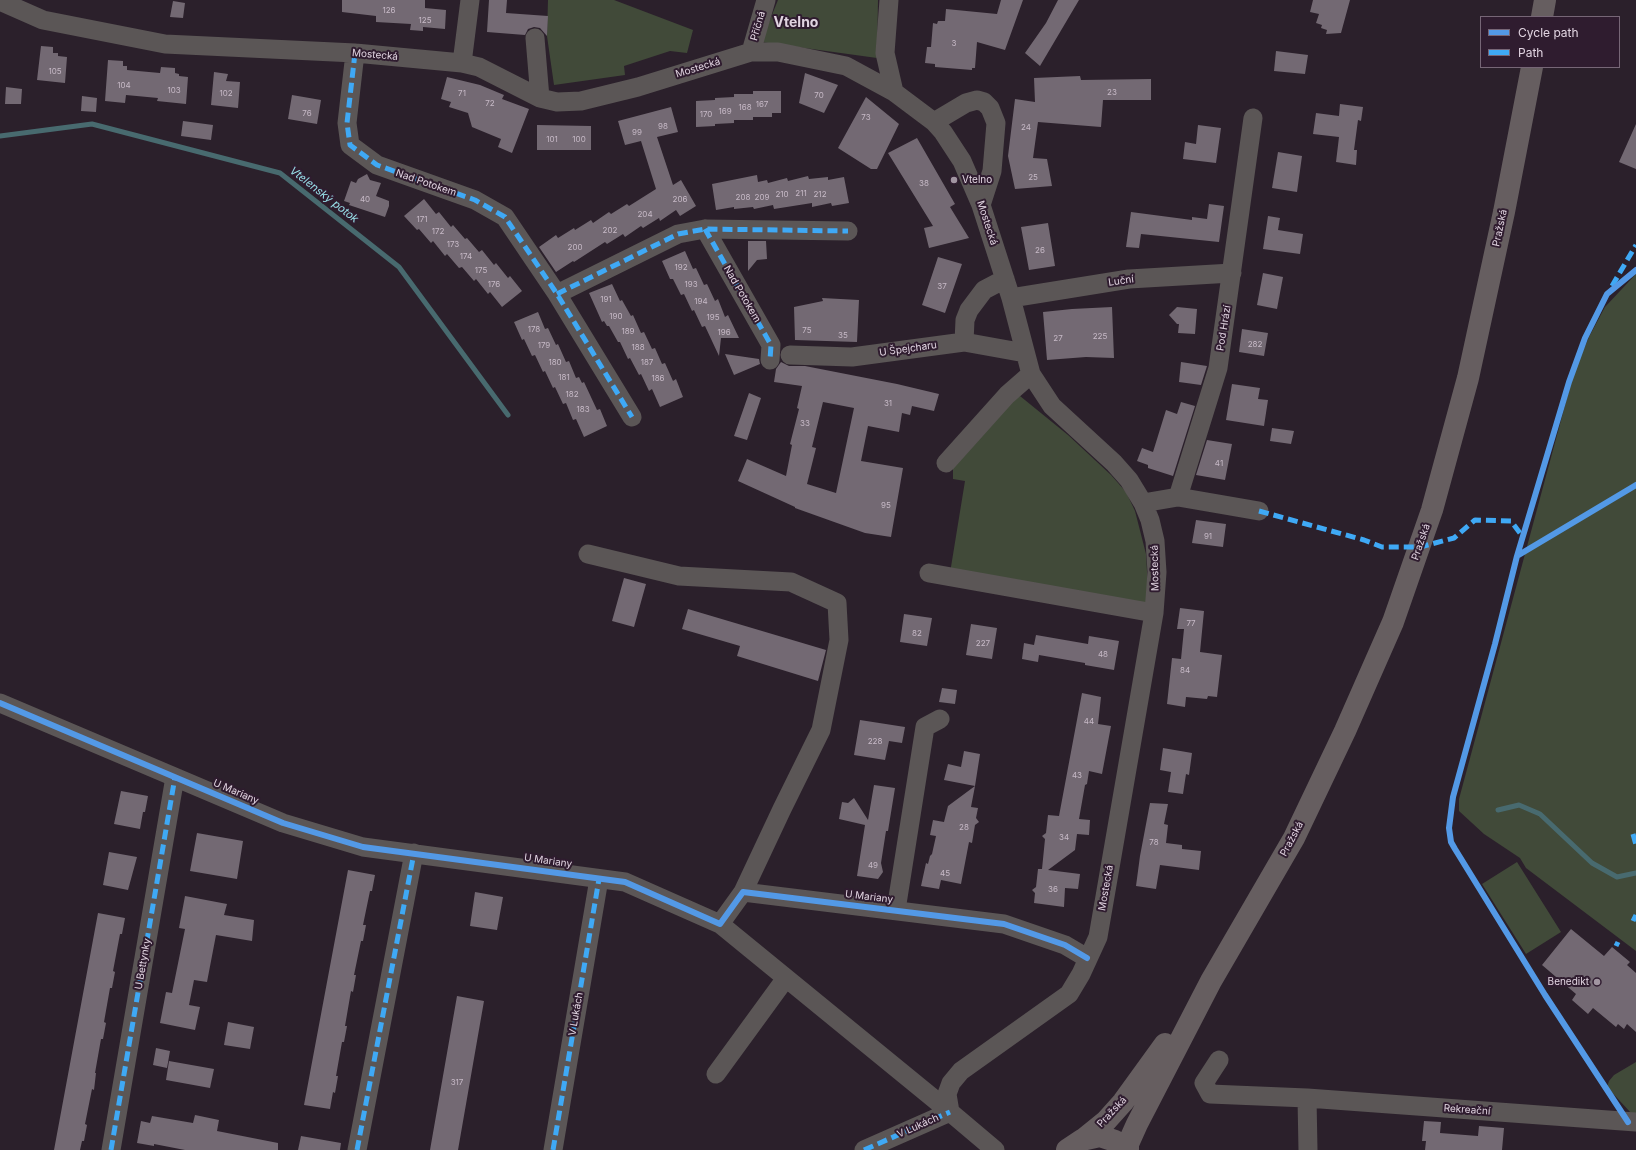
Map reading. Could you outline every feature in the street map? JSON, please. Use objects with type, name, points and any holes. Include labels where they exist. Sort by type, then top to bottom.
[{"type":"main road","points":[[1542,16],[1545,0]]},
{"type":"main road","name":"Pražská","points":[[1128,1150],[1128,1144],[1137,1124],[1211,981],[1294,838],[1342,738],[1393,622],[1432,510],[1468,378],[1504,212],[1532,68]]},
{"type":"main road","name":"Pražská","points":[[1070,1148],[1106,1121],[1123,1102],[1211,981]]},
{"type":"main road","name":"Pražská","points":[[1070,1148],[1095,1137],[1104,1137],[1115,1141],[1125,1150]]},
{"type":"street","points":[[462,63],[470,0]]},
{"type":"street","name":"Příčná","points":[[751,52],[766,0]]},
{"type":"street","points":[[889,0],[885,53],[894,92]]},
{"type":"street","name":"Mostecká","points":[[0,1],[43,20],[165,44],[355,53],[462,63],[479,66],[540,98],[557,102],[581,101],[638,87],[751,52],[778,52],[846,66],[894,92],[934,122],[943,132],[962,161],[981,205],[1011,298],[1031,374],[1052,406],[1114,463],[1129,480],[1143,503],[1150,520],[1155,541],[1157,572],[1154,613],[1098,936],[1069,994],[961,1071],[951,1083],[947,1094],[950,1112]]},
{"type":"street","points":[[535,38],[540,98]]},
{"type":"street","name":"Nad Potokem","points":[[355,53],[347,123],[350,145],[377,166],[475,200],[505,217],[557,294],[632,417]]},
{"type":"street","points":[[934,122],[966,103],[977,100],[984,102],[990,108],[996,123],[996,131],[992,171],[981,205]]},
{"type":"street","name":"Pod Hrází","points":[[1178,497],[1218,368],[1253,118]]},
{"type":"street","points":[[557,294],[678,234],[705,229],[848,232]]},
{"type":"street","name":"Nad Potokem","points":[[705,229],[771,345],[770,360]]},
{"type":"street","name":"Luční","points":[[1011,298],[1129,279],[1232,273]]},
{"type":"street","points":[[964,342],[965,320],[969,310],[984,290],[1005,279]]},
{"type":"street","name":"U Špejcharu","points":[[790,355],[852,357],[964,342],[1025,353]]},
{"type":"street","points":[[946,464],[1007,395],[1031,374]]},
{"type":"street","points":[[1143,503],[1178,497],[1259,511]]},
{"type":"street","points":[[588,554],[680,576],[791,582],[837,603],[839,640],[821,730],[782,809],[744,892],[720,924]]},
{"type":"street","points":[[929,573],[1154,613]]},
{"type":"street","name":"U Mariany","points":[[0,703],[283,823],[363,847],[625,882],[720,924],[950,1112]]},
{"type":"street","name":"U Mariany","points":[[896,910],[924,727],[940,719]]},
{"type":"street","name":"U Bettynky","points":[[111,1150],[175,777]]},
{"type":"street","points":[[357,1150],[414,853]]},
{"type":"street","name":"V Lukách","points":[[553,1150],[599,878]]},
{"type":"street","name":"U Mariany","points":[[744,892],[1004,924],[1065,945],[1087,958]]},
{"type":"street","points":[[716,1074],[786,978]]},
{"type":"street","name":"Rekreační","points":[[1219,1060],[1204,1083],[1210,1094],[1307,1098],[1632,1122]]},
{"type":"street","points":[[1307,1098],[1308,1150]]},
{"type":"street","points":[[950,1112],[995,1149]]},
{"type":"street","name":"V Lukách","points":[[864,1150],[950,1112]]},
{"type":"green space","points":[[548,0],[614,0],[693,30],[687,53],[670,51],[624,66],[625,75],[554,85],[547,36]]},
{"type":"green space","points":[[778,0],[878,0],[877,58],[761,42]]},
{"type":"green space","points":[[1636,274],[1636,951],[1526,868],[1520,858],[1484,834],[1459,811],[1459,799],[1574,372],[1589,337],[1605,307]]},
{"type":"green space","points":[[1020,396],[1068,435],[1111,475],[1126,492],[1135,511],[1146,554],[1149,606],[950,573],[965,481],[953,479],[953,465],[1003,405]]},
{"type":"green space","points":[[1517,862],[1561,932],[1526,954],[1482,884]]},
{"type":"green space","points":[[1636,1062],[1636,1115],[1631,1113],[1607,1087],[1609,1081],[1614,1075]]},
{"type":"building","points":[[342,0],[425,0],[425,8],[446,10],[445,29],[423,27],[423,31],[410,30],[411,24],[376,22],[376,16],[342,12]]},
{"type":"building","points":[[489,0],[507,0],[506,13],[548,16],[547,36],[540,28],[534,27],[528,29],[525,35],[487,32]]},
{"type":"building","points":[[1001,0],[1023,0],[1005,50],[977,42],[975,68],[972,68],[972,70],[935,67],[935,64],[925,63],[927,47],[931,47],[933,23],[937,24],[938,21],[945,21],[946,9],[997,14]]},
{"type":"building","points":[[1058,0],[1079,0],[1040,66],[1025,53],[1046,23]]},
{"type":"building","points":[[1313,0],[1350,0],[1341,33],[1326,34],[1327,30],[1321,28],[1322,25],[1316,23],[1319,14],[1310,12]]},
{"type":"building","points":[[173,1],[185,3],[183,18],[170,17]]},
{"type":"building","points":[[41,46],[53,47],[53,53],[58,53],[58,56],[67,57],[65,83],[37,80]]},
{"type":"building","points":[[1276,51],[1308,55],[1305,74],[1274,71]]},
{"type":"building","points":[[108,60],[123,61],[123,66],[127,66],[127,70],[160,73],[161,67],[175,68],[175,73],[179,74],[179,76],[188,77],[186,104],[157,101],[158,98],[126,95],[125,103],[105,101]]},
{"type":"building","points":[[214,72],[228,74],[226,81],[240,82],[238,108],[211,105]]},
{"type":"building","points":[[805,73],[838,85],[824,113],[799,103]]},
{"type":"building","points":[[1080,76],[1081,80],[1151,79],[1151,100],[1103,100],[1101,127],[1038,122],[1033,158],[1047,159],[1052,186],[1015,189],[1008,156],[1015,99],[1035,102],[1034,78]]},
{"type":"building","points":[[447,77],[480,85],[504,95],[502,99],[529,109],[512,153],[498,147],[501,139],[472,127],[468,113],[449,107],[451,102],[441,99]]},
{"type":"building","points":[[6,87],[22,89],[21,104],[5,104]]},
{"type":"building","points":[[753,91],[781,91],[781,113],[772,113],[772,117],[753,117],[753,120],[734,120],[734,123],[696,127],[696,101],[734,97],[734,94],[753,94]]},
{"type":"building","points":[[292,95],[321,100],[317,124],[288,119]]},
{"type":"building","points":[[82,96],[97,98],[96,112],[81,111]]},
{"type":"building","points":[[866,97],[899,124],[877,169],[871,169],[838,148]]},
{"type":"building","points":[[1340,104],[1363,107],[1361,121],[1358,120],[1354,150],[1357,150],[1356,165],[1336,162],[1339,137],[1313,134],[1316,113],[1339,116]]},
{"type":"building","points":[[671,107],[678,132],[657,137],[673,185],[681,180],[696,206],[680,216],[676,210],[660,221],[659,218],[643,228],[641,226],[625,237],[623,234],[607,244],[605,242],[556,272],[539,247],[556,235],[558,238],[591,220],[593,223],[609,212],[611,214],[627,204],[629,206],[656,189],[641,141],[625,145],[618,121]]},
{"type":"building","points":[[183,121],[213,125],[211,140],[181,136]]},
{"type":"building","points":[[1636,124],[1636,169],[1619,162]]},
{"type":"building","points":[[537,125],[591,126],[591,150],[537,150]]},
{"type":"building","points":[[1198,125],[1221,128],[1216,163],[1183,159],[1185,142],[1196,144]]},
{"type":"building","points":[[917,138],[955,204],[950,207],[969,238],[929,248],[924,228],[933,226],[888,153]]},
{"type":"building","points":[[1278,152],[1302,156],[1297,192],[1272,188]]},
{"type":"building","points":[[367,174],[370,180],[381,183],[376,196],[389,201],[389,206],[385,217],[349,205],[350,203],[344,201],[351,181],[356,183],[358,179]]},
{"type":"building","points":[[757,175],[758,182],[767,180],[768,183],[787,178],[788,181],[808,176],[809,179],[828,177],[828,180],[844,177],[849,203],[832,206],[831,203],[812,207],[812,203],[774,209],[773,205],[754,209],[753,207],[734,209],[734,207],[716,210],[712,184]]},
{"type":"building","points":[[424,199],[436,214],[439,212],[451,227],[453,225],[479,252],[482,250],[494,265],[496,263],[508,278],[510,276],[522,291],[502,307],[490,292],[488,294],[476,279],[474,281],[462,267],[459,268],[447,254],[445,256],[433,241],[431,243],[419,229],[417,230],[404,216]]},
{"type":"building","points":[[1209,204],[1224,206],[1219,242],[1141,234],[1139,248],[1126,247],[1131,212],[1192,220],[1192,217],[1207,219]]},
{"type":"building","points":[[1268,216],[1280,218],[1278,230],[1303,234],[1300,254],[1263,249]]},
{"type":"building","points":[[1048,223],[1055,266],[1029,270],[1021,227]]},
{"type":"building","points":[[748,241],[766,241],[767,259],[757,260],[748,271]]},
{"type":"building","points":[[685,251],[693,269],[696,268],[704,285],[707,284],[715,301],[718,299],[725,317],[728,315],[739,338],[721,338],[719,356],[705,326],[702,327],[684,294],[681,295],[673,279],[670,279],[662,261]]},
{"type":"building","points":[[938,257],[962,264],[945,313],[922,305]]},
{"type":"building","points":[[1263,273],[1283,277],[1277,309],[1257,305]]},
{"type":"building","points":[[612,284],[620,301],[622,300],[631,316],[633,315],[641,333],[644,332],[652,349],[655,348],[662,364],[665,363],[673,381],[676,379],[683,397],[660,407],[652,389],[649,391],[641,374],[639,375],[630,358],[628,359],[620,342],[618,342],[609,326],[607,326],[604,321],[602,322],[589,293]]},
{"type":"building","points":[[822,298],[859,300],[857,342],[795,340],[794,307],[823,301]]},
{"type":"building","points":[[1112,307],[1114,358],[1086,357],[1047,360],[1043,312]]},
{"type":"building","points":[[1177,307],[1197,309],[1195,334],[1178,333],[1179,324],[1177,324],[1169,315]]},
{"type":"building","points":[[538,312],[545,329],[548,328],[556,345],[558,344],[566,362],[569,361],[576,378],[579,377],[582,383],[584,382],[597,410],[600,409],[607,426],[584,437],[576,419],[573,420],[566,403],[563,404],[545,371],[543,372],[535,355],[532,356],[524,339],[522,340],[514,322]]},
{"type":"building","points":[[1242,329],[1268,333],[1264,356],[1239,352]]},
{"type":"building","points":[[725,354],[759,359],[760,364],[734,375]]},
{"type":"building","points":[[781,362],[789,366],[805,366],[939,394],[934,411],[912,406],[910,415],[902,413],[899,432],[868,426],[861,461],[903,468],[891,537],[865,533],[795,508],[738,481],[747,459],[786,476],[792,445],[790,444],[799,409],[797,408],[802,386],[774,382],[776,369]],"holes":[[[823,402],[854,408],[836,493],[807,484],[816,448],[812,447]]]},
{"type":"building","points":[[1181,362],[1207,366],[1201,385],[1179,382]]},
{"type":"building","points":[[1232,384],[1260,388],[1258,399],[1268,400],[1264,426],[1226,420]]},
{"type":"building","points":[[749,393],[761,398],[747,440],[734,436]]},
{"type":"building","points":[[1181,402],[1195,406],[1173,476],[1148,468],[1148,465],[1137,461],[1142,448],[1153,452],[1166,410],[1177,414]]},
{"type":"building","points":[[1272,428],[1294,431],[1291,444],[1270,441]]},
{"type":"building","points":[[1207,440],[1232,444],[1225,480],[1196,475]]},
{"type":"building","points":[[1196,520],[1226,524],[1223,547],[1192,543]]},
{"type":"building","points":[[624,578],[646,584],[634,627],[612,621]]},
{"type":"building","points":[[1180,608],[1204,611],[1200,652],[1222,655],[1217,697],[1208,696],[1207,699],[1186,697],[1185,707],[1167,704],[1172,658],[1181,659],[1184,629],[1177,629]]},
{"type":"building","points":[[688,609],[826,650],[818,681],[737,656],[740,646],[682,629]]},
{"type":"building","points":[[904,614],[932,618],[927,646],[900,642]]},
{"type":"building","points":[[971,624],[997,628],[992,659],[966,655]]},
{"type":"building","points":[[1036,635],[1088,644],[1089,636],[1119,641],[1114,670],[1039,655],[1038,662],[1022,659],[1024,643],[1034,645]]},
{"type":"building","points":[[942,688],[957,690],[955,704],[939,702]]},
{"type":"building","points":[[1082,693],[1101,697],[1098,724],[1111,726],[1102,774],[1089,771],[1087,784],[1085,785],[1079,819],[1090,820],[1089,835],[1077,834],[1075,850],[1048,870],[1080,874],[1078,889],[1065,888],[1064,907],[1034,903],[1035,893],[1032,890],[1036,887],[1038,869],[1042,869],[1045,839],[1042,836],[1046,833],[1048,815],[1059,816]]},
{"type":"building","points":[[860,720],[905,727],[902,743],[889,741],[885,760],[854,755]]},
{"type":"building","points":[[1163,748],[1192,753],[1189,775],[1186,774],[1183,794],[1168,792],[1171,772],[1160,770]]},
{"type":"building","points":[[964,751],[980,754],[975,786],[944,780],[948,764],[961,767]]},
{"type":"building","points":[[874,785],[895,788],[881,863],[883,872],[878,879],[857,876],[865,825],[839,819],[842,802],[848,803],[854,798],[868,820]]},
{"type":"building","points":[[975,786],[971,807],[978,808],[976,818],[979,822],[975,825],[972,843],[969,842],[961,884],[941,880],[939,889],[921,886],[926,863],[928,864],[932,854],[936,836],[930,835],[933,820],[944,822],[948,806]]},
{"type":"building","points":[[121,791],[148,796],[140,829],[114,824]]},
{"type":"building","points":[[1150,803],[1168,804],[1164,824],[1168,825],[1166,843],[1182,845],[1182,849],[1201,851],[1199,870],[1160,865],[1156,889],[1136,886]]},
{"type":"building","points":[[197,833],[243,841],[237,879],[190,871]]},
{"type":"building","points":[[109,852],[137,857],[128,890],[103,885]]},
{"type":"building","points":[[348,870],[375,875],[363,925],[366,925],[354,975],[356,975],[353,992],[351,991],[345,1026],[347,1026],[344,1042],[342,1042],[336,1076],[338,1076],[335,1093],[333,1092],[330,1109],[304,1105]]},
{"type":"building","points":[[475,892],[503,897],[497,930],[470,926]]},
{"type":"building","points":[[185,896],[227,904],[224,915],[254,920],[252,941],[216,935],[207,982],[194,980],[189,1005],[200,1007],[195,1030],[160,1023],[166,992],[172,993],[185,929],[179,928]]},
{"type":"building","points":[[98,913],[125,918],[122,934],[120,934],[113,971],[115,972],[112,988],[110,988],[104,1022],[106,1023],[103,1039],[101,1039],[95,1073],[94,1090],[92,1089],[85,1124],[87,1125],[84,1141],[82,1141],[80,1150],[54,1150]]},
{"type":"building","points":[[1571,929],[1604,956],[1612,947],[1630,962],[1627,965],[1636,973],[1636,1032],[1627,1024],[1624,1029],[1618,1024],[1616,1027],[1593,1008],[1588,1014],[1572,1000],[1576,994],[1542,965]]},
{"type":"building","points":[[457,996],[484,1001],[458,1150],[430,1150]]},
{"type":"building","points":[[228,1022],[254,1027],[250,1049],[224,1045]]},
{"type":"building","points":[[156,1048],[170,1051],[167,1068],[153,1065]]},
{"type":"building","points":[[169,1061],[214,1069],[210,1088],[166,1080]]},
{"type":"building","points":[[195,1115],[219,1120],[217,1131],[278,1143],[278,1150],[185,1150],[154,1144],[154,1146],[137,1143],[141,1121],[150,1123],[152,1116],[193,1123]]},
{"type":"building","points":[[1424,1121],[1441,1122],[1440,1133],[1478,1136],[1479,1126],[1504,1128],[1502,1150],[1425,1150],[1426,1141],[1422,1141]]},
{"type":"building","points":[[301,1136],[341,1143],[340,1150],[298,1150]]},
{"type":"waterway","name":"Vtelenský potok","points":[[0,136],[92,124],[280,173],[399,267],[508,415]]},
{"type":"waterway","name":"Vtelenský potok","points":[[1498,810],[1519,805],[1540,814],[1592,863],[1617,877],[1636,873]]},
{"type":"marked path","points":[[355,53],[347,123],[350,145],[377,165],[475,200],[505,217],[557,294],[632,417]]},
{"type":"marked path","points":[[705,229],[771,345],[770,360]]},
{"type":"marked path","points":[[557,294],[678,234],[705,229],[848,231]]},
{"type":"marked path","points":[[1612,286],[1636,245]]},
{"type":"marked path","points":[[1259,511],[1364,540],[1382,547],[1420,547],[1454,538],[1475,520],[1511,521],[1523,537]]},
{"type":"marked path","points":[[111,1150],[175,777]]},
{"type":"marked path","points":[[1633,834],[1636,845]]},
{"type":"marked path","points":[[357,1150],[414,853]]},
{"type":"marked path","points":[[553,1150],[599,879]]},
{"type":"marked path","points":[[1633,921],[1636,915]]},
{"type":"marked path","points":[[1616,946],[1618,942]]},
{"type":"marked path","points":[[864,1150],[950,1112]]},
{"type":"cycle path","points":[[1517,556],[1569,382],[1585,338],[1607,294],[1636,270]]},
{"type":"cycle path","points":[[1628,1122],[1545,995],[1455,849],[1451,842],[1449,828],[1453,797],[1495,644],[1517,556],[1636,485]]},
{"type":"cycle path","points":[[0,703],[283,823],[363,847],[625,882],[720,924],[743,892],[1004,924],[1065,945],[1087,958]]},
{"type":"place","name":"Vtelno","points":[[954,180]]},
{"type":"place","name":"Benedikt","points":[[1597,982]]},
{"type":"district","name":"Vtelno","points":[[796,23]]}]
